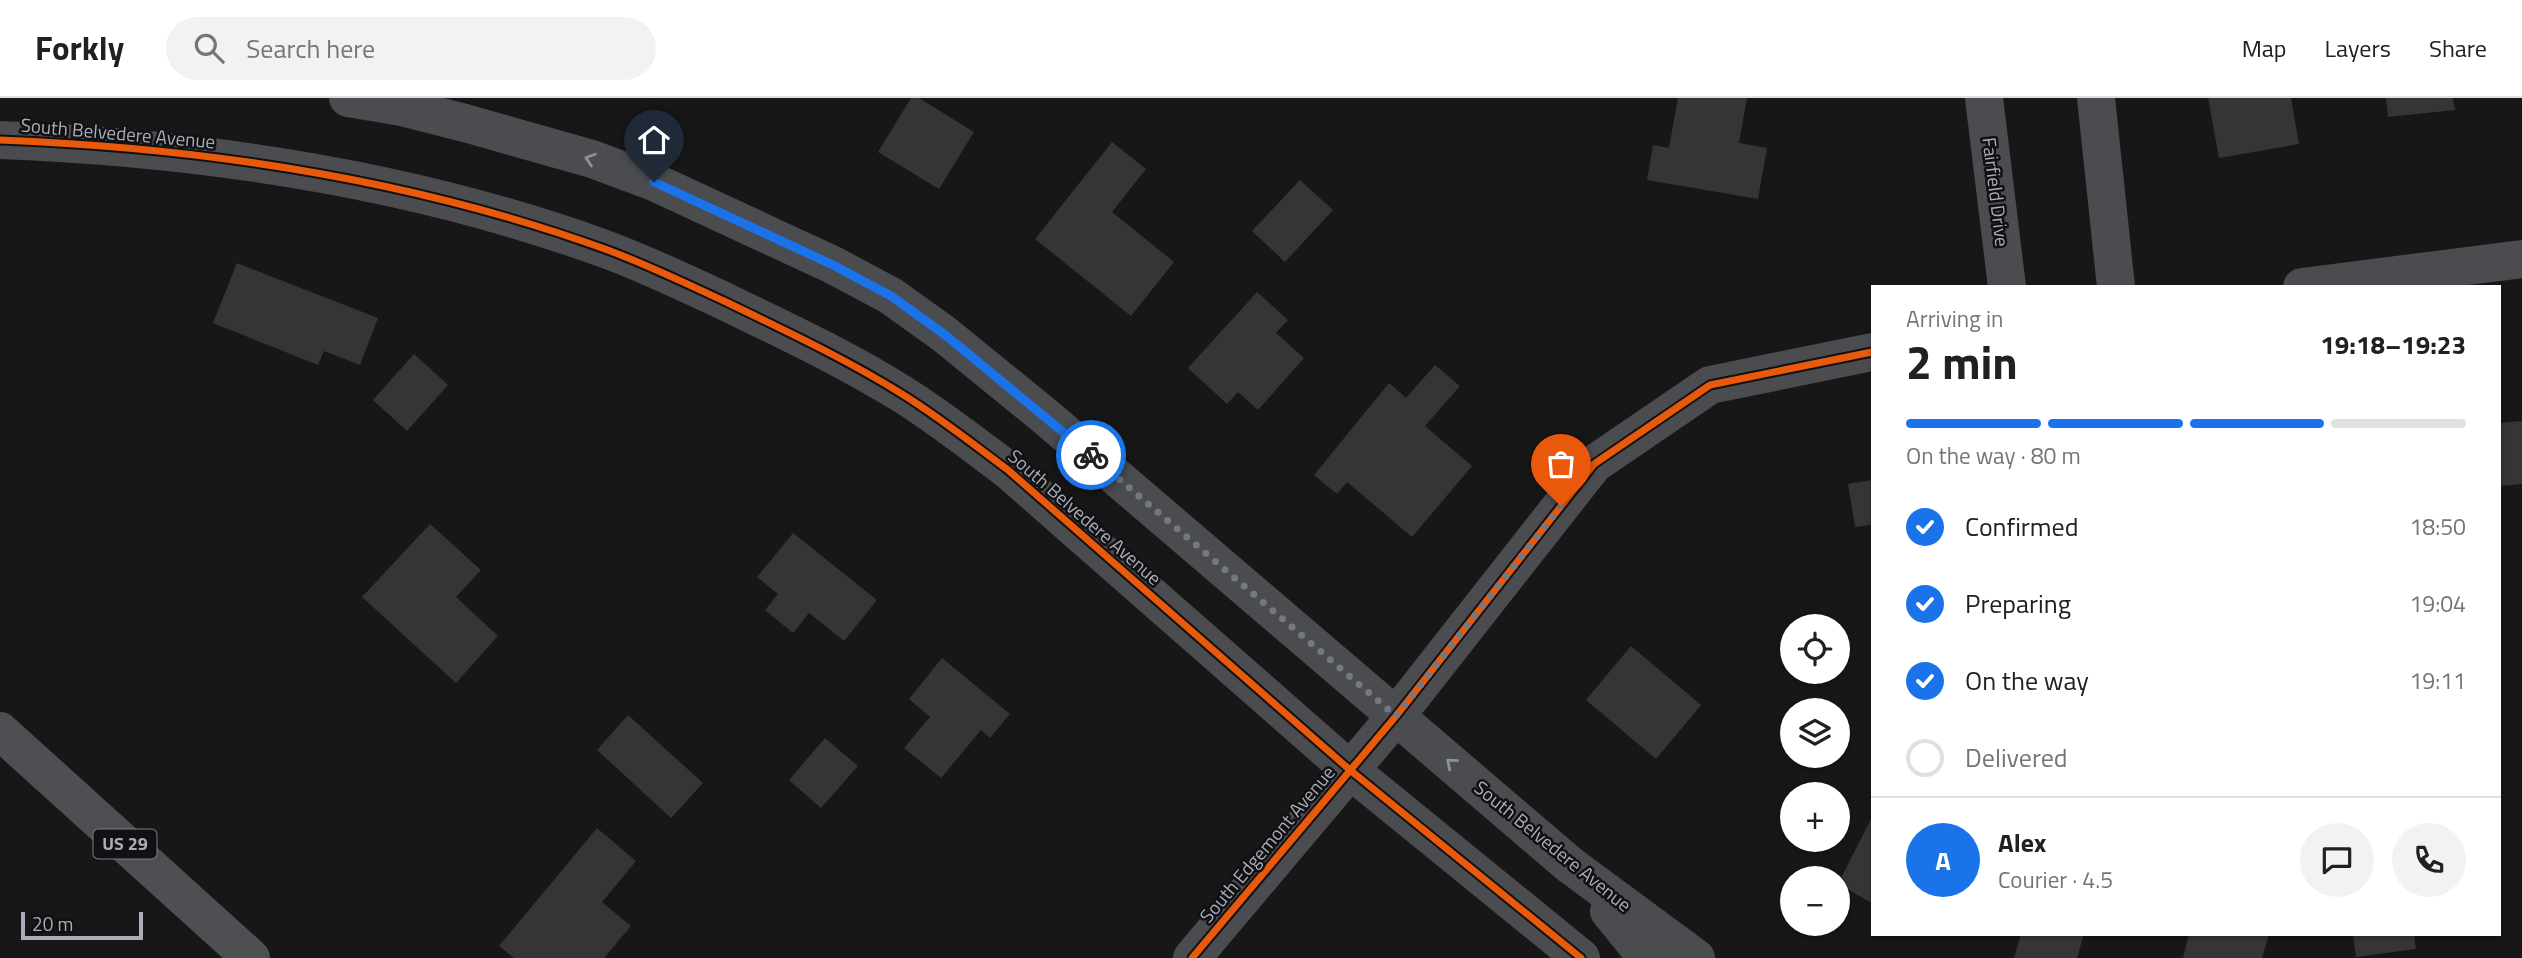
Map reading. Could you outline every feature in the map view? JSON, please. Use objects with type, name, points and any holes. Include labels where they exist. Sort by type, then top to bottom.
[{"type":"main road","name":"US 29","points":[[0,731],[251,958]]},
{"type":"street","name":"South Belvedere Avenue","points":[[348,98],[402,107],[592,159],[654,182],[833,265],[891,296],[944,334],[1046,417],[1570,865],[1696,958]]},
{"type":"street","name":"Fairfield Drive","points":[[1984,98],[2007,285]]},
{"type":"street","points":[[2096,98],[2116,285]]},
{"type":"street","name":"South Belvedere Avenue","points":[[0,140],[91,144],[222,158],[352,180],[479,210],[605,249],[666,274],[785,330],[900,393],[1007,470],[1350,771],[1581,958]]},
{"type":"street","points":[[2318,285],[2522,259]]},
{"type":"street","name":"South Edgemont Avenue","points":[[1192,958],[1396,716],[1594,464],[1710,385],[1871,352]]},
{"type":"street","points":[[1570,865],[1647,958]]},
{"type":"building","points":[[911,98],[919,98],[974,132],[939,189],[878,152]]},
{"type":"building","points":[[1678,98],[1747,98],[1739,143],[1767,148],[1758,199],[1647,180],[1653,145],[1669,148]]},
{"type":"building","points":[[2208,98],[2291,98],[2299,144],[2219,158]]},
{"type":"building","points":[[2386,98],[2453,98],[2455,110],[2388,117]]},
{"type":"building","points":[[1112,142],[1146,169],[1112,212],[1174,262],[1131,316],[1035,239]]},
{"type":"building","points":[[1300,180],[1333,210],[1285,262],[1252,231]]},
{"type":"building","points":[[237,263],[378,318],[360,365],[324,351],[318,365],[213,323]]},
{"type":"building","points":[[1257,292],[1288,320],[1276,333],[1304,358],[1258,410],[1238,392],[1227,404],[1188,368]]},
{"type":"building","points":[[414,354],[448,385],[407,431],[373,400]]},
{"type":"building","points":[[1435,365],[1460,386],[1425,426],[1472,466],[1412,537],[1347,482],[1337,494],[1314,475],[1389,383],[1406,398]]},
{"type":"building","points":[[2522,421],[2522,484],[2501,486],[2501,423]]},
{"type":"building","points":[[1871,480],[1871,525],[1855,527],[1848,484]]},
{"type":"building","points":[[430,524],[481,570],[456,597],[498,636],[456,683],[362,597]]},
{"type":"building","points":[[793,533],[877,600],[844,641],[809,613],[793,633],[765,610],[778,594],[757,577]]},
{"type":"building","points":[[1631,646],[1701,705],[1656,759],[1586,700]]},
{"type":"building","points":[[942,658],[1010,714],[990,738],[981,730],[941,778],[904,748],[930,717],[909,699]]},
{"type":"building","points":[[628,715],[703,783],[671,818],[597,750]]},
{"type":"building","points":[[825,738],[858,766],[821,808],[789,780]]},
{"type":"building","points":[[1871,819],[1871,902],[1850,891],[1850,866],[1847,866]]},
{"type":"building","points":[[597,828],[636,861],[602,902],[631,926],[604,958],[514,958],[499,946]]},
{"type":"building","points":[[2020,936],[2083,936],[2077,958],[2014,958]]},
{"type":"building","points":[[2188,936],[2268,936],[2262,958],[2183,958]]},
{"type":"building","points":[[2353,936],[2414,936],[2416,949],[2356,957]]},
{"type":"cycle path","points":[[0,140],[77,144],[231,160],[307,171],[458,204],[605,249],[724,301],[814,345],[916,403],[1008,470],[1350,770],[1581,958]]},
{"type":"cycle path","points":[[1192,958],[1396,716],[1594,464],[1710,385],[1871,352]]},
{"type":"way so far","points":[[1091,455],[1396,716],[1561,506]]},
{"type":"route","points":[[654,182],[833,265],[891,296],[944,334],[1091,455]]}]
